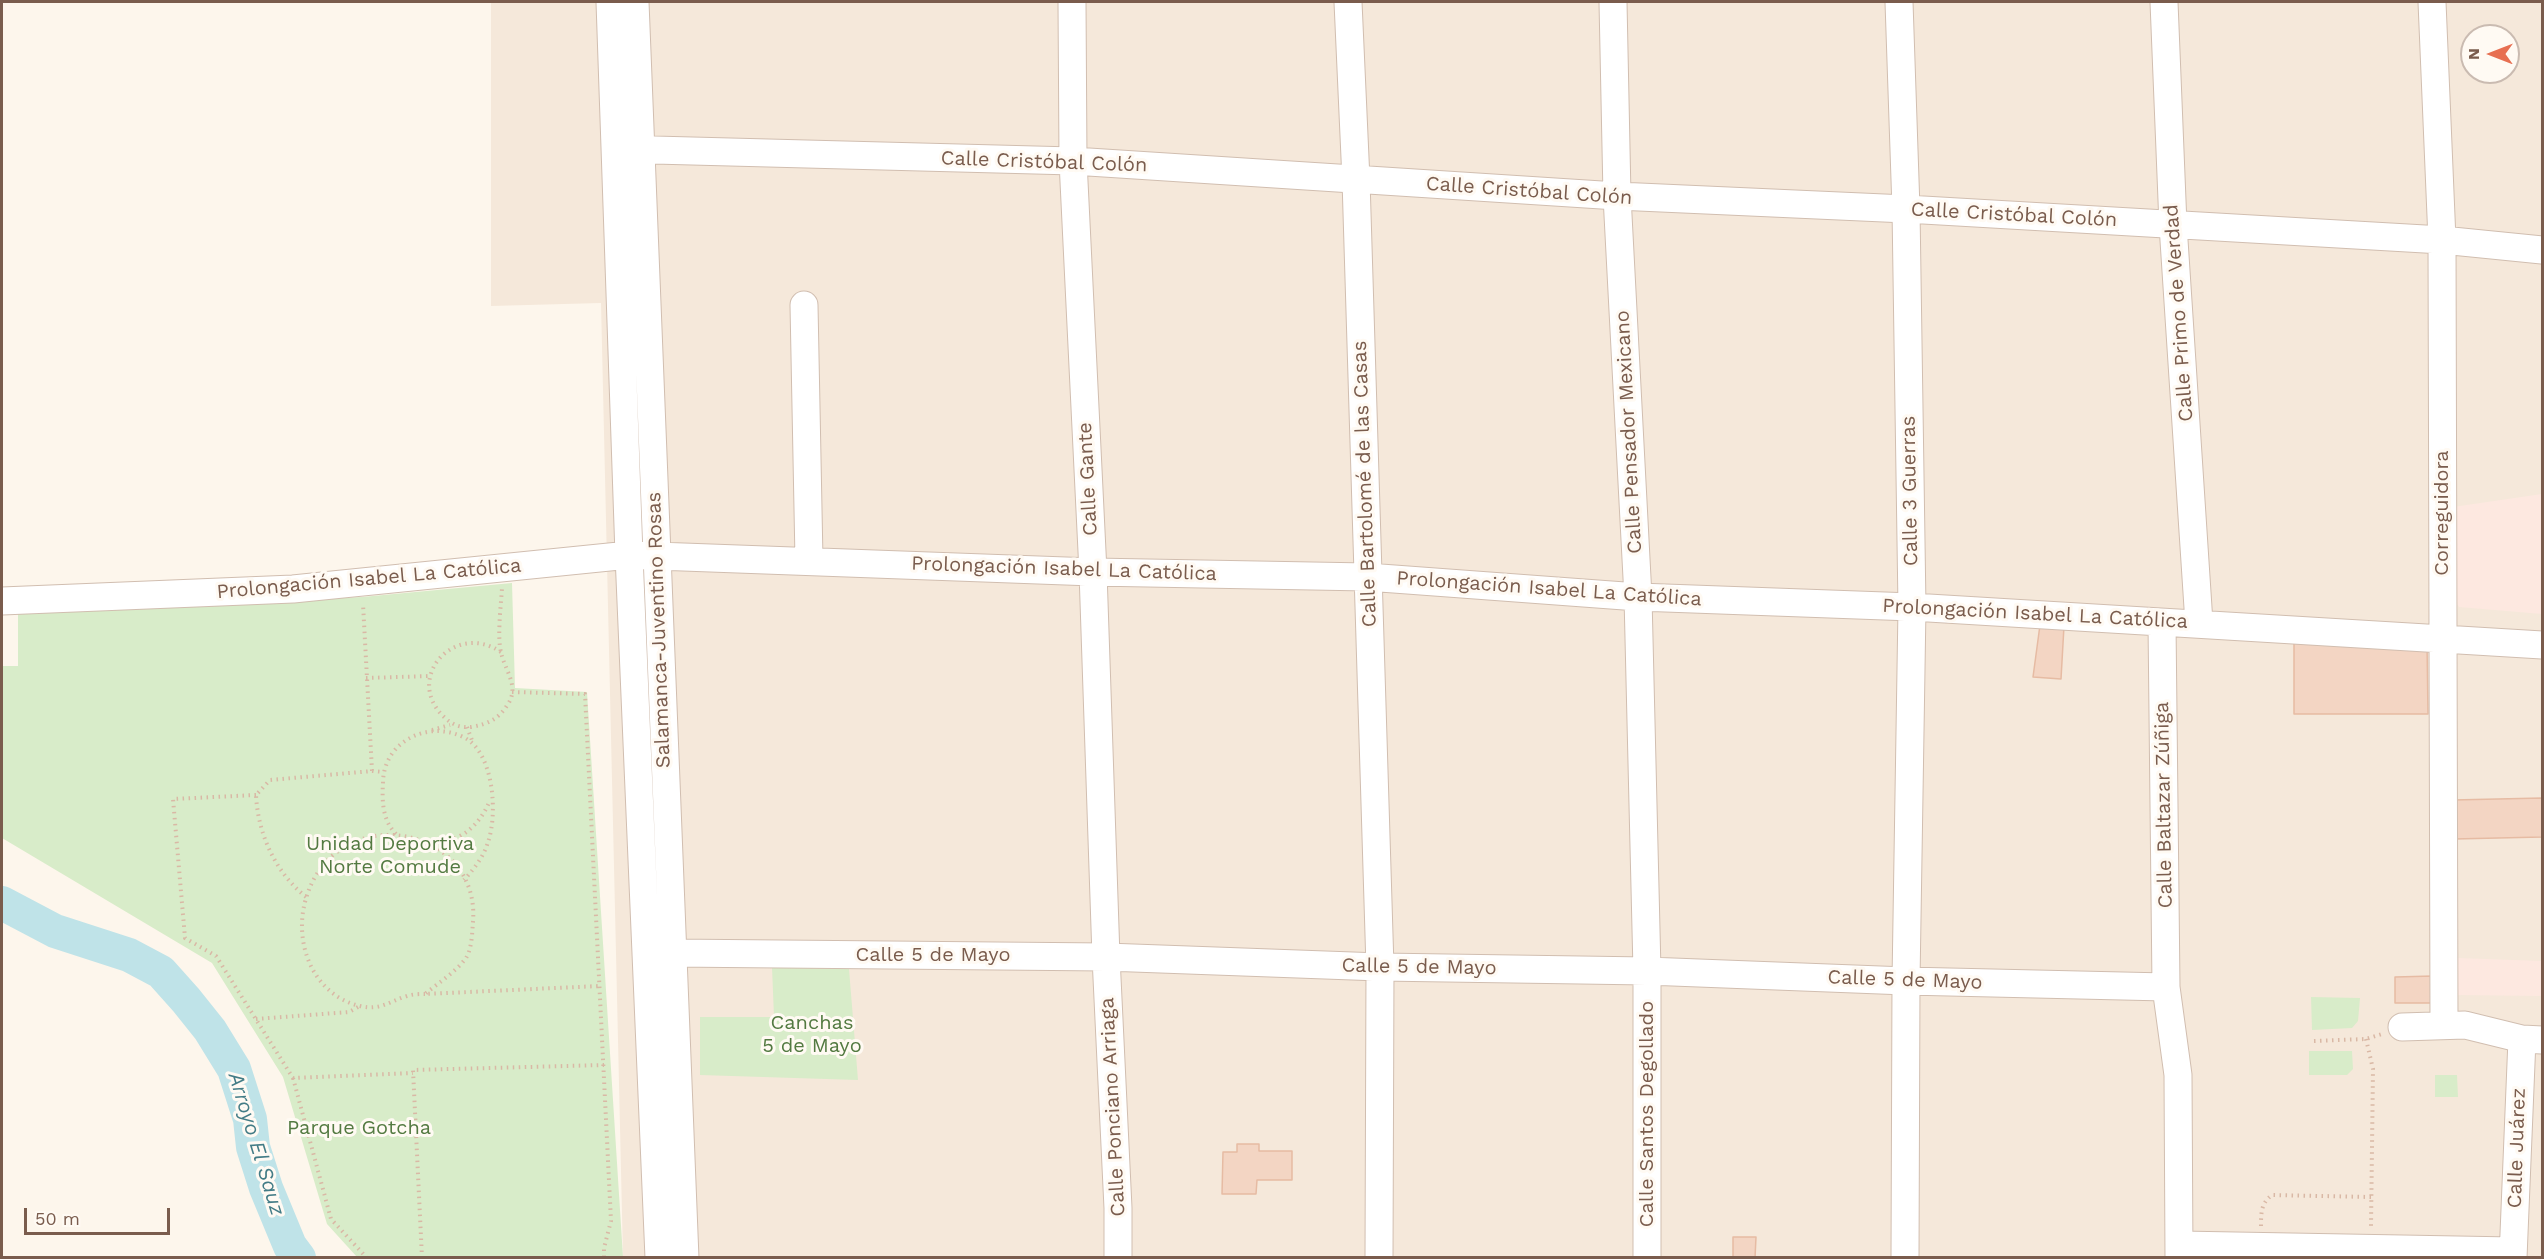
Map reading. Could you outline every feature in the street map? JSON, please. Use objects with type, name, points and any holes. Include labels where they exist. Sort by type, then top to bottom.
[{"type":"street","name":"Salamanca-Juventino Rosas","points":[[610,2],[628,150],[656,556],[685,1257]]},
{"type":"street","name":"Salamanca-Juventino Rosas","points":[[635,2],[628,150],[628,555],[659,1257]]},
{"type":"street","name":"Calle Gante","points":[[1072,2],[1073,161],[1093,572],[1106,957]]},
{"type":"street","name":"Calle Bartolomé de las Casas","points":[[1348,2],[1356,180],[1380,966],[1379,1257]]},
{"type":"street","name":"Calle Pensador Mexicano","points":[[1613,2],[1617,196],[1638,597],[1647,971]]},
{"type":"street","name":"Calle 3 Guerras","points":[[1899,2],[1906,209],[1912,607],[1906,981],[1905,1257]]},
{"type":"street","name":"Calle Primo de Verdad","points":[[2164,2],[2173,225],[2199,623]]},
{"type":"street","name":"Correguidora","points":[[2432,2],[2442,240],[2444,1024]]},
{"type":"street","name":"Calle Cristóbal Colón","points":[[628,150],[1073,161],[1617,196],[1906,209],[2442,240],[2542,250]]},
{"type":"street","points":[[804,305],[809,560]]},
{"type":"street","name":"Prolongación Isabel La Católica","points":[[2,601],[293,590],[628,555],[1093,572],[1367,577],[1638,597],[1912,607],[2542,645]]},
{"type":"street","name":"Calle Baltazar Zúñiga","points":[[2162,623],[2166,987],[2178,1075],[2179,1251]]},
{"type":"street","name":"Calle 5 de Mayo","points":[[672,953],[1106,957],[2166,987]]},
{"type":"street","name":"Calle Ponciano Arriaga","points":[[1106,957],[1118,1208],[1118,1257]]},
{"type":"street","name":"Calle Santos Degollado","points":[[1647,971],[1647,1257]]},
{"type":"street","points":[[2402,1027],[2444,1024],[2487,1029],[2532,1039]]},
{"type":"street","name":"Calle Juárez","points":[[2513,1254],[2532,1039]]},
{"type":"street","points":[[2179,1251],[2261,1247],[2371,1248],[2432,1253],[2513,1254]]},
{"type":"path","points":[[396,834],[386,816],[382,800],[384,772],[388,759],[398,745],[410,737],[451,724],[467,727],[484,725],[500,717],[510,700],[512,692],[509,672],[501,652],[502,588]]},
{"type":"path","points":[[362,597],[372,771]]},
{"type":"path","points":[[451,724],[437,711],[430,693],[430,676],[444,652],[454,646],[478,643],[490,645],[501,652]]},
{"type":"path","points":[[366,678],[430,676]]},
{"type":"path","points":[[512,692],[585,694],[611,1221],[603,1248],[604,1257]]},
{"type":"path","points":[[464,880],[477,864],[489,841],[492,795],[490,774],[467,727]]},
{"type":"path","points":[[428,731],[448,732],[464,737],[474,744]]},
{"type":"path","points":[[366,1257],[331,1219],[293,1078],[216,956],[185,938],[172,799],[256,795],[270,780],[372,771],[384,772]]},
{"type":"path","points":[[256,795],[262,831],[269,851],[290,884],[306,897]]},
{"type":"path","points":[[419,841],[443,844],[472,829],[483,816],[492,795]]},
{"type":"path","points":[[425,994],[466,957],[472,938],[474,913],[470,890],[458,869],[444,852],[419,841],[396,834],[370,835],[344,845],[330,856],[315,874],[300,920],[305,954],[317,977],[334,994],[360,1006],[386,1006],[408,996],[425,994],[599,986]]},
{"type":"path","points":[[256,1019],[349,1012],[360,1006]]},
{"type":"path","points":[[2314,1041],[2366,1039],[2402,1027]]},
{"type":"path","points":[[2366,1039],[2373,1068],[2371,1248]]},
{"type":"path","points":[[293,1078],[413,1073],[413,1070],[603,1065]]},
{"type":"path","points":[[413,1073],[422,1257]]},
{"type":"path","points":[[2261,1247],[2261,1213],[2265,1200],[2272,1195],[2371,1197]]},
{"type":"shaded area","points":[[491,2],[2542,2],[2542,1257],[623,1257],[601,303],[491,306]]},
{"type":"shaded area","points":[[2542,494],[2542,614],[2459,607],[2454,600],[2453,507]]},
{"type":"shaded area","points":[[2457,958],[2542,961],[2542,996],[2458,995]]},
{"type":"green space","name":"Unidad Deportiva Norte Comude","points":[[512,583],[515,688],[587,692],[623,1257],[357,1257],[327,1224],[283,1077],[212,963],[2,838],[2,666],[18,666],[18,611],[362,597]]},
{"type":"green space","name":"Canchas 5 de Mayo","points":[[772,967],[849,969],[858,1080],[700,1075],[700,1017],[774,1017]]},
{"type":"green space","points":[[2311,997],[2360,998],[2358,1021],[2352,1028],[2312,1030]]},
{"type":"green space","points":[[2309,1051],[2352,1051],[2353,1069],[2347,1075],[2309,1075]]},
{"type":"green space","points":[[2435,1075],[2457,1075],[2458,1097],[2435,1097]]},
{"type":"building","points":[[2040,625],[2064,626],[2061,679],[2033,677]]},
{"type":"building","points":[[2294,642],[2427,644],[2428,714],[2294,714]]},
{"type":"building","points":[[2542,798],[2542,837],[2454,839],[2453,800]]},
{"type":"building","points":[[2433,976],[2433,1003],[2395,1003],[2395,977]]},
{"type":"building","points":[[1237,1144],[1259,1144],[1259,1151],[1292,1151],[1292,1180],[1257,1180],[1256,1194],[1222,1194],[1223,1152],[1237,1152]]},
{"type":"building","points":[[1733,1237],[1756,1237],[1755,1258],[1733,1258]]},
{"type":"waterway","name":"Arroyo El Sauz","points":[[2,903],[55,931],[129,955],[161,972],[186,1000],[210,1030],[234,1069],[250,1119],[253,1147],[266,1188],[290,1246],[299,1258]]},
{"type":"park label","name":"Parque Gotcha","points":[[359,1128]]}]
